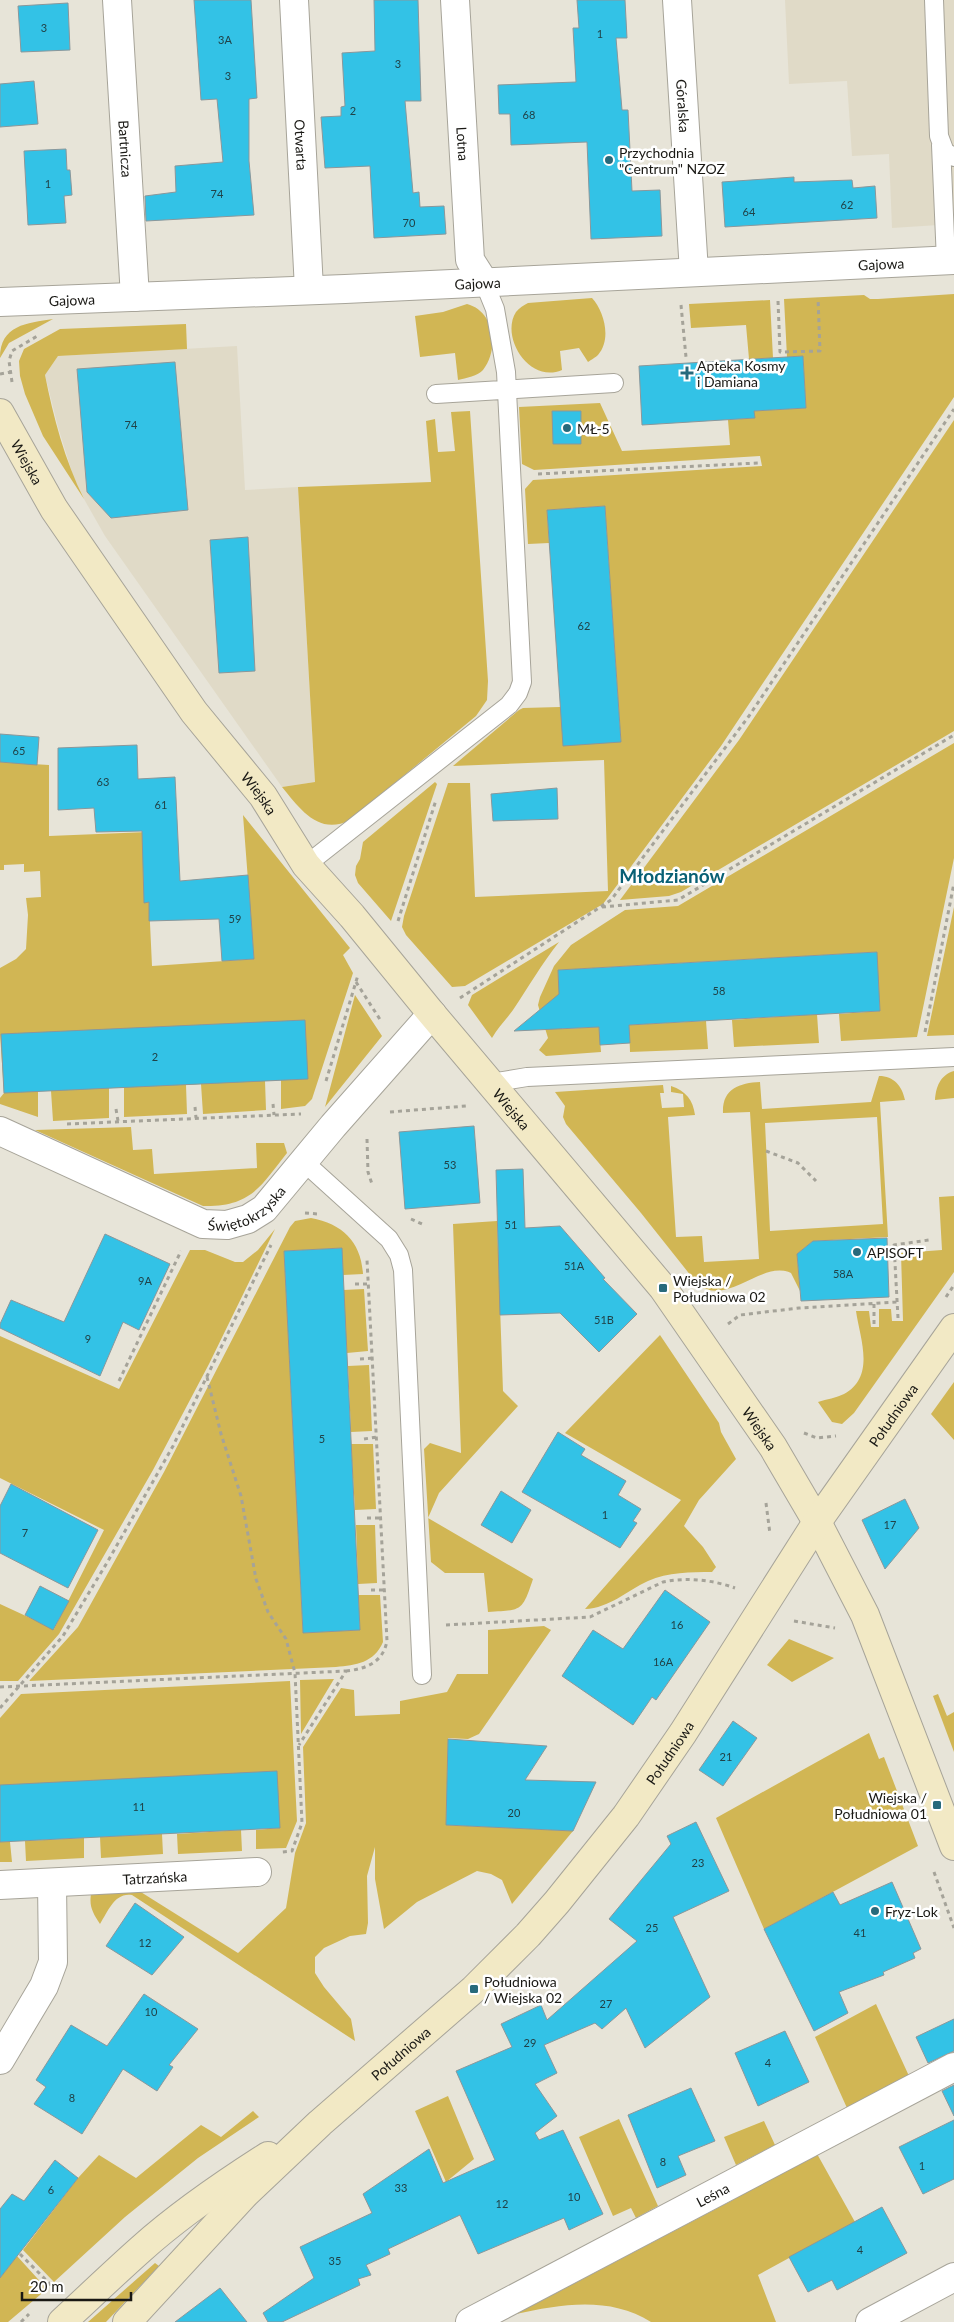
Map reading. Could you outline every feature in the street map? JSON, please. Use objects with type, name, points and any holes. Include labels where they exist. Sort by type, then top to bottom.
[{"type":"street","name":"Bartnicza","points":[[117,0],[135,297]]},
{"type":"street","name":"Otwarta","points":[[294,0],[310,289]]},
{"type":"street","name":"Lotna","points":[[455,0],[470,260],[484,282]]},
{"type":"street","name":"Góralska","points":[[677,0],[694,272]]},
{"type":"street","name":"Gajowa","points":[[0,302],[950,261]]},
{"type":"street","name":"Wiejska","points":[[0,413],[54,509],[194,712],[263,796],[306,865],[375,945],[443,1008],[491,1083],[663,1288],[773,1447],[817,1522],[865,1615],[954,1846]]},
{"type":"street","name":"Świętokrzyska","points":[[0,1131],[203,1224],[227,1225],[248,1219],[264,1210],[334,1126],[443,1008]]},
{"type":"street","name":"Południowa","points":[[127,2322],[246,2193],[320,2123],[474,1989],[528,1935],[557,1902],[626,1816],[678,1741],[817,1522],[954,1328]]},
{"type":"street","name":"Tatrzańska","points":[[0,1885],[257,1872]]},
{"type":"street","points":[[0,2060],[44,1986],[53,1962],[52,1883]]},
{"type":"street","name":"Leśna","points":[[470,2322],[954,2067]]},
{"type":"street","name":"Południowa","points":[[62,2322],[172,2223],[227,2182],[320,2123]]},
{"type":"street","points":[[870,2322],[954,2277]]},
{"type":"lane","points":[[934,0],[941,145],[950,261]]},
{"type":"lane","points":[[941,145],[946,152],[954,157]]},
{"type":"lane","points":[[306,865],[509,705],[518,693],[522,682],[504,356],[496,309],[484,282]]},
{"type":"lane","points":[[436,394],[614,383]]},
{"type":"lane","points":[[491,1083],[527,1077],[954,1057]]},
{"type":"lane","points":[[304,1162],[389,1238],[399,1255],[403,1270],[422,1676]]},
{"type":"path","points":[[777,294],[780,352],[820,350],[818,292]]},
{"type":"path","points":[[681,300],[686,357]]},
{"type":"path","points":[[13,388],[9,361],[12,351],[43,333]]},
{"type":"path","points":[[0,374],[10,372]]},
{"type":"path","points":[[443,1008],[611,900],[749,716],[954,409]]},
{"type":"path","points":[[512,475],[758,463]]},
{"type":"path","points":[[602,907],[678,900],[954,735]]},
{"type":"path","points":[[325,1086],[359,970],[355,962],[375,945],[395,932],[439,792]]},
{"type":"path","points":[[920,1059],[954,883]]},
{"type":"path","points":[[356,982],[386,1027]]},
{"type":"path","points":[[273,1104],[274,1116]]},
{"type":"path","points":[[385,1112],[467,1106]]},
{"type":"path","points":[[195,1107],[196,1118]]},
{"type":"path","points":[[116,1109],[118,1122]]},
{"type":"path","points":[[63,1124],[309,1113]]},
{"type":"path","points":[[368,1134],[367,1156],[372,1186]]},
{"type":"path","points":[[766,1151],[798,1163],[816,1181]]},
{"type":"path","points":[[299,1213],[321,1215]]},
{"type":"path","points":[[406,1216],[422,1224]]},
{"type":"path","points":[[0,1708],[63,1636],[103,1570],[173,1446],[275,1237]]},
{"type":"path","points":[[898,1318],[894,1245],[929,1240]]},
{"type":"path","points":[[119,1381],[185,1243]]},
{"type":"path","points":[[0,1687],[346,1671],[363,1669],[378,1660],[385,1650],[386,1629],[382,1518],[367,1255]]},
{"type":"path","points":[[355,1284],[369,1284]]},
{"type":"path","points":[[721,1328],[740,1315],[898,1302]]},
{"type":"path","points":[[874,1304],[874,1324]]},
{"type":"path","points":[[360,1359],[373,1358]]},
{"type":"path","points":[[206,1376],[240,1496],[256,1579],[268,1612],[286,1638],[295,1673],[302,1823],[292,1851]]},
{"type":"path","points":[[364,1438],[377,1437]]},
{"type":"path","points":[[766,1501],[770,1537]]},
{"type":"path","points":[[367,1518],[382,1518]]},
{"type":"path","points":[[386,1629],[590,1617],[663,1582],[674,1579],[691,1579],[737,1588]]},
{"type":"path","points":[[371,1590],[384,1590]]},
{"type":"path","points":[[299,1745],[346,1671]]},
{"type":"path","points":[[20,2254],[56,2290]]},
{"type":"path","points":[[21,2322],[35,2309]]},
{"type":"shaded area","points":[[785,0],[954,0],[954,224],[892,228],[889,154],[852,156],[847,81],[789,84]]},
{"type":"shaded area","points":[[954,294],[954,397],[721,746],[603,904],[465,986],[452,987],[406,935],[402,927],[448,783],[470,783],[475,897],[608,891],[604,760],[453,766],[523,708],[560,707],[621,742],[605,506],[547,510],[549,543],[528,544],[525,489],[533,480],[762,466],[760,456],[534,470],[522,464],[519,407],[600,403],[622,451],[730,445],[728,420],[754,418],[754,411],[806,408],[803,356],[787,357],[784,299],[864,295],[870,299],[878,299]]},
{"type":"shaded area","points":[[592,298],[600,310],[605,325],[605,341],[597,356],[588,362],[579,348],[560,351],[562,370],[550,373],[539,370],[521,356],[512,334],[512,322],[520,308],[528,303]]},
{"type":"shaded area","points":[[770,300],[773,358],[749,359],[746,325],[691,328],[689,304]]},
{"type":"shaded area","points":[[467,304],[483,314],[492,331],[493,341],[488,361],[483,370],[478,374],[458,380],[455,353],[420,357],[415,316],[443,312]]},
{"type":"shaded area","points":[[53,319],[9,343],[0,358],[1,347],[10,332],[25,324]]},
{"type":"shaded area","points":[[186,324],[187,349],[58,356],[45,375],[60,438],[84,499],[43,436],[25,394],[20,376],[19,361],[24,349],[60,329]]},
{"type":"shaded area","points":[[237,346],[245,490],[298,487],[315,782],[282,787],[105,536],[76,485],[58,427],[45,375],[58,356]]},
{"type":"shaded area","points":[[470,411],[488,681],[487,700],[476,716],[350,820],[329,825],[320,822],[311,818],[303,811],[282,787],[315,782],[298,487],[431,482],[426,421],[435,419],[438,452],[455,451],[451,412]]},
{"type":"shaded area","points":[[954,420],[954,731],[681,892],[669,896],[620,900],[739,740]]},
{"type":"shaded area","points":[[954,743],[954,858],[917,1037],[841,1041],[839,1014],[880,1011],[876,952],[558,970],[562,1029],[599,1027],[601,1052],[546,1056],[539,1050],[548,1038],[538,1005],[540,997],[554,966],[571,945],[625,910],[678,906]]},
{"type":"shaded area","points":[[0,762],[49,765],[49,836],[148,832],[143,839],[144,902],[149,902],[152,966],[254,959],[243,815],[350,948],[343,955],[353,973],[312,1099],[305,1106],[281,1109],[281,1080],[265,1081],[266,1110],[203,1114],[201,1084],[186,1085],[187,1114],[124,1117],[124,1088],[109,1088],[109,1118],[53,1121],[51,1091],[38,1091],[38,1117],[0,1104],[0,1098],[4,1093],[0,1034],[0,968],[16,959],[26,949],[28,915],[26,898],[41,897],[40,871],[24,872],[24,864],[4,865],[4,870],[0,870]]},
{"type":"shaded area","points":[[435,782],[437,784],[391,921],[358,883],[355,875],[363,842]]},
{"type":"shaded area","points":[[954,907],[954,1035],[927,1036]]},
{"type":"shaded area","points":[[559,942],[492,1038],[468,1005],[472,995]]},
{"type":"shaded area","points":[[355,995],[382,1036],[325,1107]]},
{"type":"shaded area","points":[[817,1014],[819,1043],[734,1047],[732,1020]]},
{"type":"shaded area","points":[[706,1021],[708,1049],[630,1052],[629,1025]]},
{"type":"shaded area","points":[[954,1071],[954,1098],[935,1100],[940,1082],[945,1075]]},
{"type":"shaded area","points":[[879,1076],[893,1080],[902,1090],[905,1100],[880,1102],[888,1237],[813,1241],[797,1254],[800,1291],[791,1273],[780,1271],[769,1272],[735,1287],[711,1290],[699,1286],[566,1124],[563,1117],[565,1106],[555,1092],[663,1085],[664,1093],[660,1093],[662,1108],[684,1107],[683,1094],[671,1092],[671,1086],[685,1093],[693,1105],[695,1115],[668,1117],[676,1237],[702,1236],[704,1262],[759,1259],[750,1112],[723,1113],[725,1098],[733,1089],[745,1084],[760,1082],[762,1109],[871,1102]],"holes":[[[877,1117],[883,1224],[770,1231],[765,1123]]]},
{"type":"shaded area","points":[[131,1127],[133,1150],[152,1149],[154,1174],[257,1168],[256,1143],[284,1143],[287,1153],[261,1185],[244,1199],[233,1203],[203,1206],[35,1130]]},
{"type":"shaded area","points":[[954,1196],[954,1272],[854,1413],[842,1424],[832,1422],[818,1402],[844,1394],[854,1386],[860,1377],[863,1367],[864,1356],[856,1311],[869,1311],[871,1327],[879,1327],[879,1309],[891,1309],[892,1321],[903,1321],[901,1253],[942,1250],[939,1197]]},
{"type":"shaded area","points":[[311,1218],[332,1225],[348,1236],[359,1253],[363,1274],[343,1275],[341,1248],[284,1251],[303,1633],[360,1630],[358,1595],[380,1595],[383,1642],[379,1649],[364,1662],[336,1667],[29,1681],[78,1627],[164,1472],[290,1227],[295,1221]]},
{"type":"shaded area","points":[[497,1221],[503,1391],[518,1406],[439,1493],[428,1517],[424,1449],[430,1443],[461,1453],[453,1224]]},
{"type":"shaded area","points":[[275,1229],[209,1364],[153,1470],[59,1634],[18,1681],[0,1681],[0,1604],[54,1629],[104,1530],[0,1478],[0,1336],[119,1389],[190,1250],[205,1250],[235,1262],[243,1262],[258,1250]]},
{"type":"shaded area","points":[[364,1289],[368,1351],[347,1353],[343,1290]]},
{"type":"shaded area","points":[[660,1335],[719,1423],[721,1432],[736,1459],[699,1500],[684,1526],[703,1547],[716,1567],[712,1572],[680,1573],[656,1578],[602,1606],[585,1609],[681,1500],[565,1433]]},
{"type":"shaded area","points":[[369,1365],[372,1431],[351,1432],[348,1366]]},
{"type":"shaded area","points":[[954,1382],[954,1440],[931,1414]]},
{"type":"shaded area","points":[[351,1444],[373,1444],[376,1509],[355,1510]]},
{"type":"shaded area","points":[[428,1518],[533,1579],[523,1603],[519,1607],[508,1611],[488,1612],[484,1573],[445,1573],[431,1562]]},
{"type":"shaded area","points":[[356,1525],[375,1525],[377,1583],[358,1584]]},
{"type":"shaded area","points":[[544,1626],[551,1630],[479,1734],[468,1739],[448,1738],[446,1825],[573,1831],[512,1904],[502,1880],[491,1874],[477,1871],[417,1902],[384,1929],[375,1879],[375,1847],[367,1876],[368,1923],[366,1934],[350,1936],[324,1948],[315,1957],[315,1973],[324,1987],[351,2019],[355,2041],[132,1895],[121,1896],[117,1899],[109,1908],[100,1924],[92,1910],[91,1894],[97,1890],[136,1889],[238,1953],[286,1908],[295,1853],[306,1823],[303,1747],[341,1688],[354,1690],[355,1716],[400,1714],[400,1701],[447,1692],[457,1674],[488,1674],[488,1630]]},
{"type":"shaded area","points":[[789,1639],[834,1658],[792,1682],[767,1665]]},
{"type":"shaded area","points":[[334,1679],[301,1734],[300,1680]]},
{"type":"shaded area","points":[[290,1681],[297,1821],[286,1848],[256,1849],[256,1830],[279,1828],[0,1785],[0,1718],[21,1694]]},
{"type":"shaded area","points":[[938,1694],[947,1716],[954,1712],[954,1752],[933,1696]]},
{"type":"shaded area","points":[[869,1733],[879,1759],[884,1757],[918,1846],[764,1929],[716,1818]]},
{"type":"shaded area","points":[[241,1830],[242,1851],[178,1854],[177,1834]]},
{"type":"shaded area","points":[[162,1834],[163,1854],[101,1858],[100,1837]]},
{"type":"shaded area","points":[[84,1838],[84,1858],[26,1861],[25,1841]]},
{"type":"shaded area","points":[[0,1842],[10,1842],[12,1862],[0,1862]]},
{"type":"shaded area","points":[[876,2004],[909,2076],[847,2108],[815,2037]]},
{"type":"shaded area","points":[[448,2096],[474,2159],[446,2182],[415,2111]]},
{"type":"shaded area","points":[[253,2111],[259,2117],[198,2158],[125,2217],[54,2282],[23,2250],[78,2178],[99,2155],[136,2178],[201,2125],[221,2137]]},
{"type":"shaded area","points":[[619,2119],[658,2206],[636,2218],[631,2208],[613,2216],[579,2137]]},
{"type":"shaded area","points":[[764,2121],[775,2145],[736,2165],[724,2137]]},
{"type":"shaded area","points":[[816,2152],[855,2222],[758,2275],[776,2322],[651,2322],[619,2308],[585,2304],[550,2307],[516,2314],[731,2201]]},
{"type":"shaded area","points":[[17,2256],[47,2289],[8,2322],[0,2322],[0,2278]]},
{"type":"shaded area","points":[[155,2263],[159,2266],[106,2322],[88,2322]]},
{"type":"building","points":[[194,0],[251,0],[257,98],[249,99],[249,161],[254,215],[146,221],[145,196],[176,192],[175,166],[223,162],[217,99],[201,100]]},
{"type":"building","points":[[374,0],[418,0],[421,101],[405,101],[413,193],[419,192],[420,207],[444,206],[446,234],[374,238],[370,166],[325,168],[321,117],[341,116],[341,107],[345,106],[342,53],[375,51]]},
{"type":"building","points":[[577,0],[625,0],[627,38],[616,38],[622,110],[628,110],[632,191],[660,190],[662,236],[591,239],[587,142],[511,145],[510,114],[499,114],[498,85],[576,82],[573,28],[579,28]]},
{"type":"building","points":[[68,3],[70,50],[21,52],[18,6]]},
{"type":"building","points":[[34,81],[38,124],[0,127],[0,84]]},
{"type":"building","points":[[66,149],[67,170],[70,170],[72,195],[64,196],[66,223],[28,225],[24,151]]},
{"type":"building","points":[[794,177],[794,182],[852,180],[853,188],[875,186],[877,218],[725,227],[722,182]]},
{"type":"building","points":[[803,356],[806,408],[754,411],[755,418],[642,425],[639,366]]},
{"type":"building","points":[[175,362],[188,510],[111,518],[87,492],[77,369]]},
{"type":"building","name":"MŁ-5","points":[[552,411],[581,411],[581,444],[553,444]]},
{"type":"building","points":[[605,506],[621,742],[563,746],[547,510]]},
{"type":"building","points":[[248,537],[255,671],[219,673],[210,540]]},
{"type":"building","points":[[0,734],[39,737],[37,765],[0,762]]},
{"type":"building","points":[[137,745],[138,779],[175,777],[180,881],[248,875],[254,959],[222,961],[219,919],[149,921],[149,902],[144,903],[142,831],[96,832],[94,808],[58,810],[58,748]]},
{"type":"building","points":[[557,788],[558,819],[493,821],[491,794]]},
{"type":"building","points":[[877,952],[880,1011],[629,1025],[630,1043],[600,1045],[599,1027],[514,1031],[559,994],[558,970]]},
{"type":"building","points":[[305,1020],[308,1079],[4,1093],[1,1034]]},
{"type":"building","points":[[474,1126],[480,1203],[405,1209],[399,1132]]},
{"type":"building","points":[[523,1169],[525,1228],[560,1226],[605,1278],[603,1279],[637,1314],[599,1352],[560,1313],[500,1315],[496,1170]]},
{"type":"building","points":[[105,1234],[170,1264],[139,1330],[123,1322],[100,1376],[0,1328],[0,1324],[11,1300],[64,1322]]},
{"type":"building","points":[[887,1238],[889,1297],[801,1301],[797,1254],[813,1241]]},
{"type":"building","points":[[342,1248],[360,1630],[303,1633],[284,1251]]},
{"type":"building","points":[[558,1432],[585,1449],[581,1455],[626,1481],[618,1495],[641,1509],[633,1521],[637,1523],[620,1548],[522,1492]]},
{"type":"building","points":[[11,1484],[98,1530],[68,1588],[0,1553],[0,1506]]},
{"type":"building","points":[[501,1491],[531,1510],[512,1543],[481,1525]]},
{"type":"building","points":[[905,1499],[919,1528],[885,1569],[862,1520]]},
{"type":"building","points":[[40,1586],[69,1601],[53,1630],[25,1615]]},
{"type":"building","points":[[665,1590],[710,1622],[656,1700],[652,1697],[633,1725],[562,1676],[593,1630],[623,1649]]},
{"type":"building","points":[[733,1721],[757,1738],[723,1786],[699,1770]]},
{"type":"building","points":[[448,1739],[547,1746],[525,1780],[596,1782],[573,1831],[446,1825]]},
{"type":"building","points":[[277,1771],[280,1828],[0,1842],[0,1785]]},
{"type":"building","points":[[696,1822],[729,1891],[673,1917],[710,1997],[645,2048],[626,2008],[602,2029],[595,2023],[544,2045],[557,2073],[535,2084],[557,2116],[535,2133],[539,2140],[563,2130],[603,2214],[569,2230],[564,2218],[478,2254],[460,2215],[388,2249],[390,2254],[366,2265],[371,2275],[358,2279],[360,2285],[282,2322],[268,2322],[263,2313],[314,2278],[300,2247],[372,2213],[363,2194],[429,2149],[443,2183],[495,2160],[456,2071],[512,2047],[501,2024],[541,2005],[547,2020],[637,1941],[609,1919],[671,1844],[667,1836]]},
{"type":"building","points":[[892,1882],[921,1949],[913,1953],[915,1958],[883,1972],[884,1975],[839,1992],[848,2013],[814,2031],[764,1929],[833,1892],[840,1905]]},
{"type":"building","points":[[135,1903],[184,1937],[152,1975],[106,1946]]},
{"type":"building","points":[[144,1994],[198,2029],[169,2065],[173,2067],[157,2091],[123,2069],[82,2134],[34,2104],[46,2087],[36,2080],[71,2025],[107,2046]]},
{"type":"building","points":[[954,2019],[954,2051],[928,2063],[916,2037]]},
{"type":"building","points":[[785,2031],[809,2082],[758,2106],[735,2053]]},
{"type":"building","points":[[954,2085],[954,2116],[942,2091]]},
{"type":"building","points":[[691,2088],[715,2141],[678,2156],[686,2175],[657,2188],[628,2115]]},
{"type":"building","points":[[954,2120],[954,2179],[923,2194],[899,2147]]},
{"type":"building","points":[[55,2160],[78,2178],[0,2278],[0,2209],[12,2194],[24,2201]]},
{"type":"building","points":[[882,2207],[907,2253],[837,2290],[832,2280],[808,2292],[789,2257]]},
{"type":"building","points":[[220,2288],[247,2322],[175,2322]]},
{"type":"place","name":"Przychodnia \"Centrum\" NZOZ","points":[[609,160]]},
{"type":"place","name":"Apteka Kosmy i Damiana","points":[[687,373]]},
{"type":"place","name":"MŁ-5","points":[[567,428]]},
{"type":"place","name":"APISOFT","points":[[857,1252]]},
{"type":"place","name":"Wiejska / Południowa 02","points":[[663,1288]]},
{"type":"place","name":"Wiejska / Południowa 01","points":[[937,1805]]},
{"type":"place","name":"Fryz-Lok","points":[[875,1911]]},
{"type":"place","name":"Południowa / Wiejska 02","points":[[474,1989]]},
{"type":"district","name":"Młodzianów","points":[[672,875]]}]
